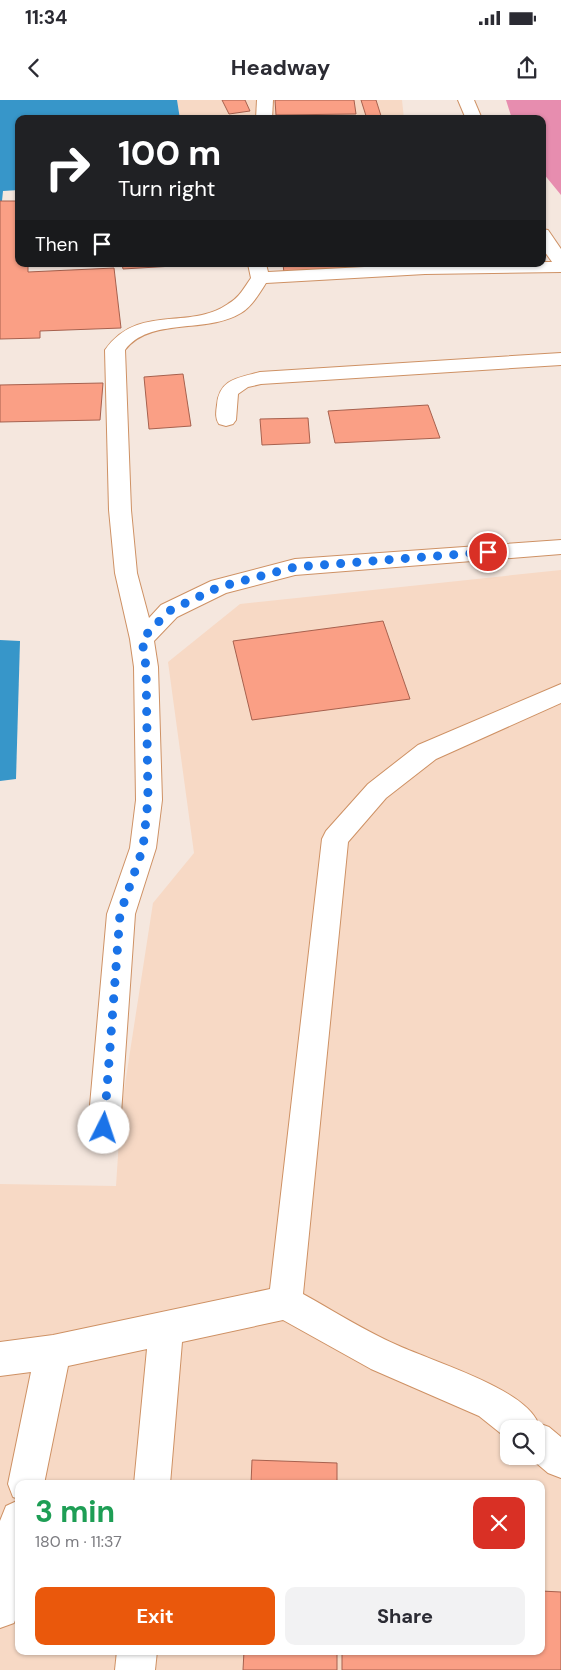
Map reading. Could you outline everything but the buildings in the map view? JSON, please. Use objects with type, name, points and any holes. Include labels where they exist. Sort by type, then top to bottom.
[{"type":"street","points":[[264,115],[265,100]]},
{"type":"street","points":[[466,100],[472,115]]},
{"type":"street","points":[[546,240],[561,262]]},
{"type":"street","points":[[104,1128],[120,914],[143,848],[148,800],[146,667],[142,639],[126,573],[120,510],[115,350],[124,338],[143,328],[180,324],[228,312],[246,299],[258,271],[561,267]]},
{"type":"street","points":[[226,420],[228,392],[241,383],[260,378],[561,359]]},
{"type":"street","points":[[142,639],[169,611],[219,587],[295,567],[561,547]]},
{"type":"street","points":[[285,1303],[335,839],[377,791],[427,752],[561,694]]},
{"type":"street","points":[[0,1359],[53,1352],[285,1303],[383,1357],[492,1404],[511,1420]]},
{"type":"street","points":[[152,1480],[166,1328]]},
{"type":"street","points":[[27,1480],[53,1352]]},
{"type":"street","points":[[545,1447],[561,1460]]},
{"type":"street","points":[[0,1609],[15,1538]]},
{"type":"street","points":[[135,1670],[137,1655]]},
{"type":"shaded area","points":[[177,100],[402,100],[404,115],[179,115]]},
{"type":"shaded area","points":[[506,100],[561,100],[561,195],[546,177],[546,115],[511,115]]},
{"type":"shaded area","points":[[561,570],[561,1670],[0,1670],[0,1184],[116,1186],[121,1110],[153,903],[194,853],[168,662],[240,604]]},
{"type":"water","points":[[0,100],[177,100],[179,115],[15,115],[15,190],[3,191],[2,201],[0,201]]},
{"type":"water","points":[[0,640],[20,641],[16,779],[0,781]]},
{"type":"route","points":[[104,1128],[120,914],[143,848],[148,800],[146,667],[142,639],[169,611],[219,587],[295,567],[488,552]]}]
